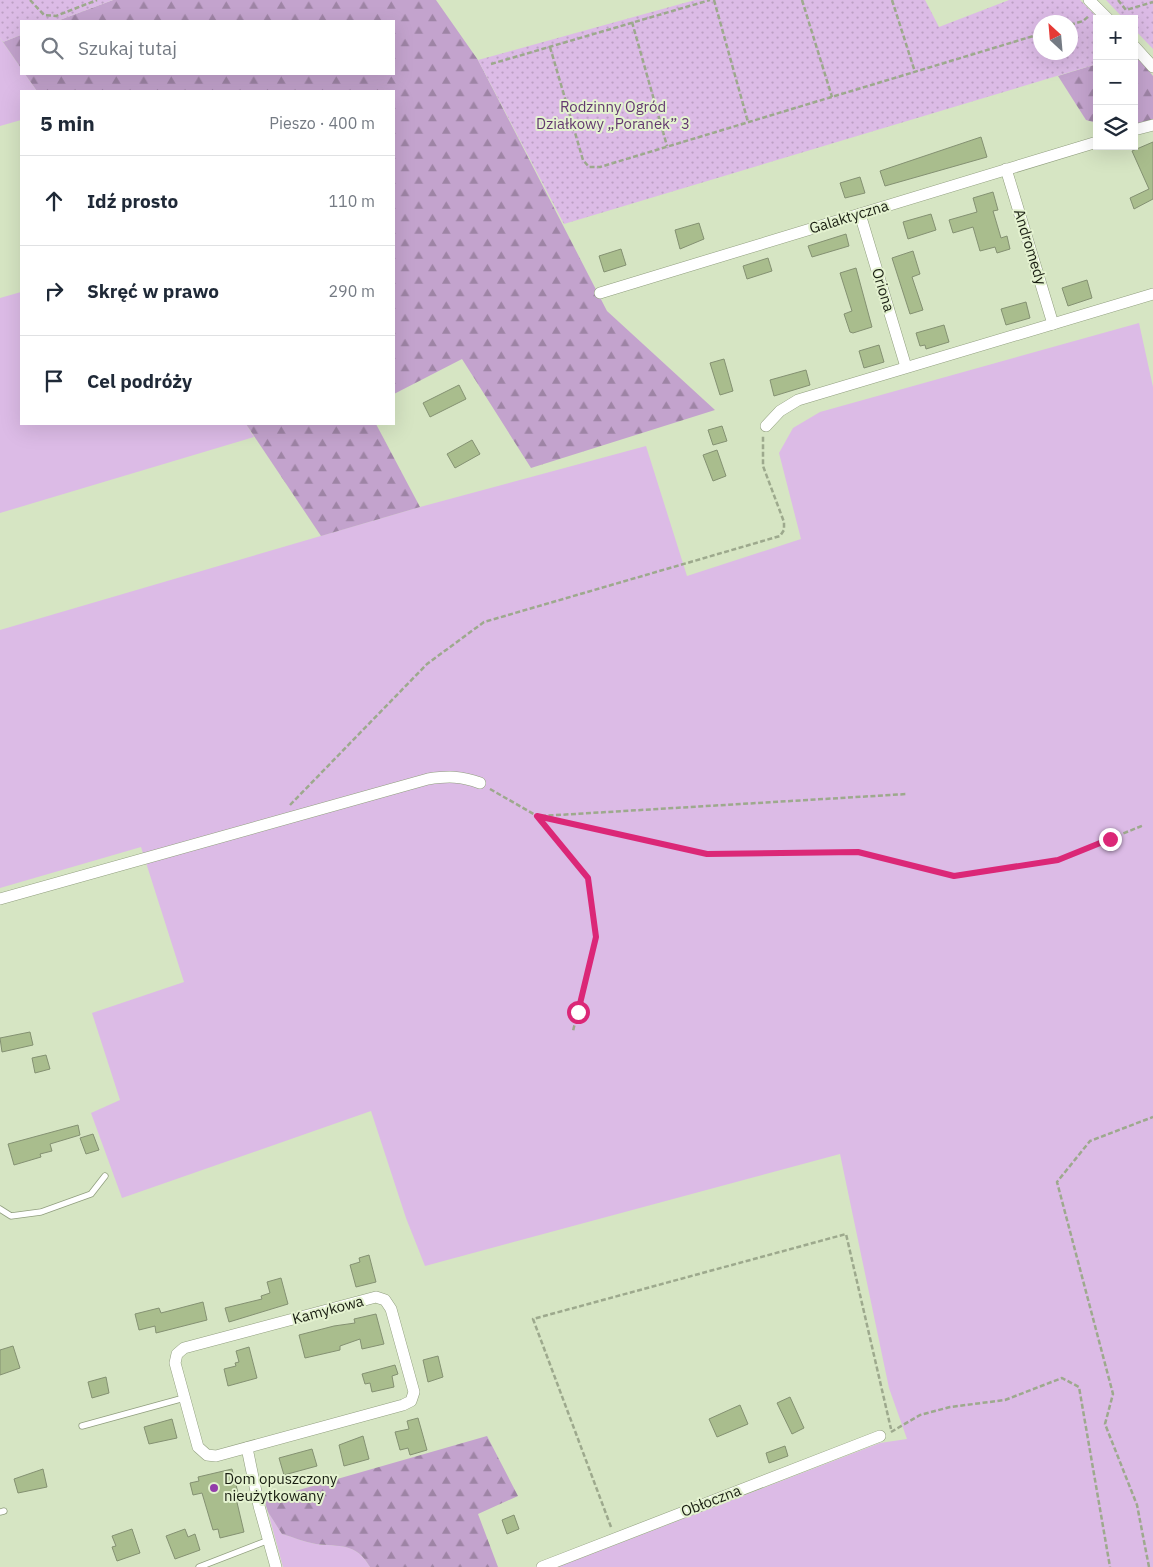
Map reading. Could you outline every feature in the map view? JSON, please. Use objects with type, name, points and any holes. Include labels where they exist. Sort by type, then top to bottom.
[{"type":"street","points":[[1093,4],[1104,15]]},
{"type":"street","points":[[1138,50],[1153,67]]},
{"type":"street","points":[[1138,129],[1153,125]]},
{"type":"street","name":"Galaktyczna","points":[[600,293],[1093,143]]},
{"type":"street","name":"Andromedy","points":[[1006,169],[1053,324]]},
{"type":"street","name":"Oriona","points":[[860,214],[906,367]]},
{"type":"street","points":[[764,431],[780,411],[798,400],[1153,294]]},
{"type":"street","points":[[0,899],[274,822],[448,776],[465,778],[480,783]]},
{"type":"street","name":"Kamykowa","points":[[376,1296],[385,1300],[391,1309],[414,1392],[411,1401],[403,1406],[216,1456],[207,1455],[198,1447],[184,1398],[175,1363],[177,1354],[184,1348],[376,1296]]},
{"type":"street","name":"Obłoczna","points":[[542,1567],[880,1436]]},
{"type":"street","points":[[247,1448],[276,1567]]},
{"type":"lane","points":[[0,1209],[12,1216],[41,1212],[91,1194],[105,1176]]},
{"type":"lane","points":[[82,1426],[184,1398]]},
{"type":"lane","points":[[199,1567],[269,1540]]},
{"type":"path","points":[[30,0],[44,16],[56,16],[97,0]]},
{"type":"path","points":[[492,64],[712,0],[748,122]]},
{"type":"path","points":[[802,0],[832,97]]},
{"type":"path","points":[[892,0],[915,72]]},
{"type":"path","points":[[1118,0],[1126,10],[1153,2]]},
{"type":"path","points":[[1078,23],[1083,21],[1093,4]]},
{"type":"path","points":[[632,22],[667,146]]},
{"type":"path","points":[[550,47],[583,160],[589,167],[600,168],[667,146],[1033,36]]},
{"type":"path","points":[[274,822],[427,664],[484,622],[780,536],[784,530],[784,522],[763,466],[764,431]]},
{"type":"path","points":[[480,783],[537,816],[707,854],[858,852],[954,876],[1058,860],[1144,825]]},
{"type":"path","points":[[537,816],[907,794]]},
{"type":"path","points":[[537,816],[588,878],[596,937],[573,1031]]},
{"type":"path","points":[[1149,1567],[1137,1506],[1105,1424],[1113,1394],[1057,1182],[1090,1141],[1153,1117]]},
{"type":"path","points":[[616,1538],[533,1319],[846,1234],[892,1432]]},
{"type":"path","points":[[880,1436],[892,1432],[920,1415],[950,1407],[1006,1400],[1062,1378],[1079,1387],[1110,1567]]},
{"type":"green space","points":[[0,0],[113,0],[60,20],[20,20],[20,35],[3,42],[0,38]]},
{"type":"green space","points":[[113,0],[436,0],[478,60],[607,311],[715,410],[531,468],[462,359],[395,393],[395,90],[36,90],[26,75],[395,75],[395,20],[60,20]]},
{"type":"green space","name":"Rodzinny Ogród Działkowy „Poranek” 3","points":[[695,0],[925,0],[939,27],[1009,0],[1080,0],[1095,15],[1093,15],[1093,65],[564,224],[478,60]]},
{"type":"green space","points":[[1106,0],[1153,0],[1153,49],[1138,33],[1138,15],[1120,15]]},
{"type":"green space","points":[[20,35],[20,67],[3,42]]},
{"type":"green space","points":[[0,38],[20,67],[20,75],[26,75],[36,90],[20,90],[20,120],[0,126]]},
{"type":"green space","points":[[1138,58],[1153,76],[1153,119],[1138,125]]},
{"type":"green space","points":[[1093,65],[1093,122],[1086,120],[1058,76]]},
{"type":"green space","points":[[20,292],[20,425],[247,425],[254,437],[0,513],[0,298]]},
{"type":"green space","points":[[1139,323],[1153,387],[1153,1567],[558,1567],[880,1443],[907,1439],[889,1388],[840,1154],[425,1266],[406,1218],[371,1111],[122,1198],[91,1113],[120,1100],[92,1013],[184,982],[141,847],[0,888],[0,630],[420,507],[646,446],[687,576],[801,539],[779,453],[793,428],[820,412]]},
{"type":"green space","points":[[247,425],[377,425],[420,507],[321,536]]},
{"type":"green space","points":[[487,1436],[518,1496],[478,1514],[498,1567],[370,1567],[359,1553],[346,1547],[316,1544],[282,1534],[268,1512],[264,1500]]},
{"type":"green space","points":[[268,1512],[282,1534],[316,1544],[346,1547],[359,1553],[370,1567],[283,1567]]},
{"type":"building","points":[[981,137],[987,157],[885,186],[880,171]]},
{"type":"building","points":[[1153,142],[1153,199],[1134,209],[1130,198],[1149,189],[1132,151]]},
{"type":"building","points":[[860,177],[865,193],[845,198],[840,183]]},
{"type":"building","points":[[993,192],[998,210],[993,211],[1001,238],[1007,236],[1010,249],[997,253],[995,247],[980,251],[973,227],[953,233],[949,220],[977,212],[973,198]]},
{"type":"building","points":[[931,214],[936,230],[908,239],[903,222]]},
{"type":"building","points":[[699,223],[704,239],[680,249],[675,230]]},
{"type":"building","points":[[846,234],[849,246],[812,257],[808,246]]},
{"type":"building","points":[[621,249],[626,265],[604,272],[599,256]]},
{"type":"building","points":[[913,251],[920,274],[912,277],[923,310],[910,314],[892,258]]},
{"type":"building","points":[[768,258],[772,271],[747,279],[743,266]]},
{"type":"building","points":[[856,268],[872,327],[853,333],[850,332],[844,314],[852,311],[840,273]]},
{"type":"building","points":[[1087,280],[1092,298],[1068,306],[1062,288]]},
{"type":"building","points":[[1026,302],[1030,318],[1006,325],[1001,309]]},
{"type":"building","points":[[944,325],[949,342],[926,349],[925,345],[920,346],[916,333]]},
{"type":"building","points":[[879,345],[884,362],[864,368],[859,351]]},
{"type":"building","points":[[724,359],[733,391],[720,395],[710,363]]},
{"type":"building","points":[[806,370],[810,385],[774,396],[770,380]]},
{"type":"building","points":[[459,385],[466,399],[430,417],[423,403]]},
{"type":"building","points":[[722,426],[727,441],[713,445],[708,430]]},
{"type":"building","points":[[472,440],[480,454],[455,468],[447,454]]},
{"type":"building","points":[[717,450],[726,476],[713,481],[703,455]]},
{"type":"building","points":[[30,1032],[33,1045],[2,1052],[0,1038]]},
{"type":"building","points":[[46,1055],[50,1069],[35,1073],[32,1058]]},
{"type":"building","points":[[78,1125],[80,1135],[50,1144],[52,1151],[40,1154],[41,1157],[14,1165],[8,1144]]},
{"type":"building","points":[[93,1134],[99,1150],[86,1154],[80,1138]]},
{"type":"building","points":[[369,1255],[376,1282],[356,1287],[350,1265],[360,1262],[359,1258]]},
{"type":"building","points":[[281,1278],[288,1304],[229,1322],[225,1308],[262,1299],[261,1296],[270,1293],[267,1282]]},
{"type":"building","points":[[203,1302],[207,1320],[156,1333],[155,1326],[139,1330],[135,1314],[159,1308],[161,1313]]},
{"type":"building","points":[[376,1314],[384,1344],[362,1349],[360,1339],[340,1346],[340,1350],[305,1358],[299,1335],[355,1323],[354,1319]]},
{"type":"building","points":[[13,1346],[20,1368],[0,1375],[0,1350]]},
{"type":"building","points":[[249,1347],[257,1378],[228,1386],[224,1369],[236,1366],[235,1363],[239,1362],[236,1351]]},
{"type":"building","points":[[438,1356],[443,1377],[428,1382],[423,1360]]},
{"type":"building","points":[[395,1365],[398,1374],[392,1376],[394,1387],[372,1392],[370,1383],[365,1384],[362,1374]]},
{"type":"building","points":[[106,1377],[109,1393],[92,1398],[88,1382]]},
{"type":"building","points":[[790,1397],[804,1428],[792,1434],[777,1403]]},
{"type":"building","points":[[740,1405],[748,1424],[717,1437],[709,1419]]},
{"type":"building","points":[[418,1418],[427,1450],[410,1455],[408,1448],[400,1450],[395,1432],[409,1429],[407,1421]]},
{"type":"building","points":[[172,1419],[177,1438],[149,1444],[144,1427]]},
{"type":"building","points":[[363,1436],[369,1459],[344,1466],[339,1445]]},
{"type":"building","points":[[785,1446],[788,1456],[769,1463],[766,1453]]},
{"type":"building","points":[[312,1449],[317,1466],[284,1475],[279,1458]]},
{"type":"building","points":[[43,1469],[47,1487],[18,1493],[14,1479]]},
{"type":"building","points":[[232,1469],[238,1493],[235,1494],[244,1532],[220,1538],[218,1529],[213,1530],[202,1493],[193,1495],[190,1483],[199,1481],[198,1477]]},
{"type":"building","points":[[514,1515],[519,1529],[507,1534],[502,1520]]},
{"type":"building","points":[[132,1529],[140,1553],[117,1561],[112,1547],[116,1546],[112,1536]]},
{"type":"building","points":[[185,1529],[188,1537],[195,1534],[200,1550],[175,1559],[166,1536]]},
{"type":"place","name":"Dom opuszczony nieużytkowany","points":[[214,1488]]},
{"type":"route","points":[[578,1012],[596,937],[588,878],[537,816],[707,854],[858,852],[954,876],[1058,860],[1110,839]]}]
